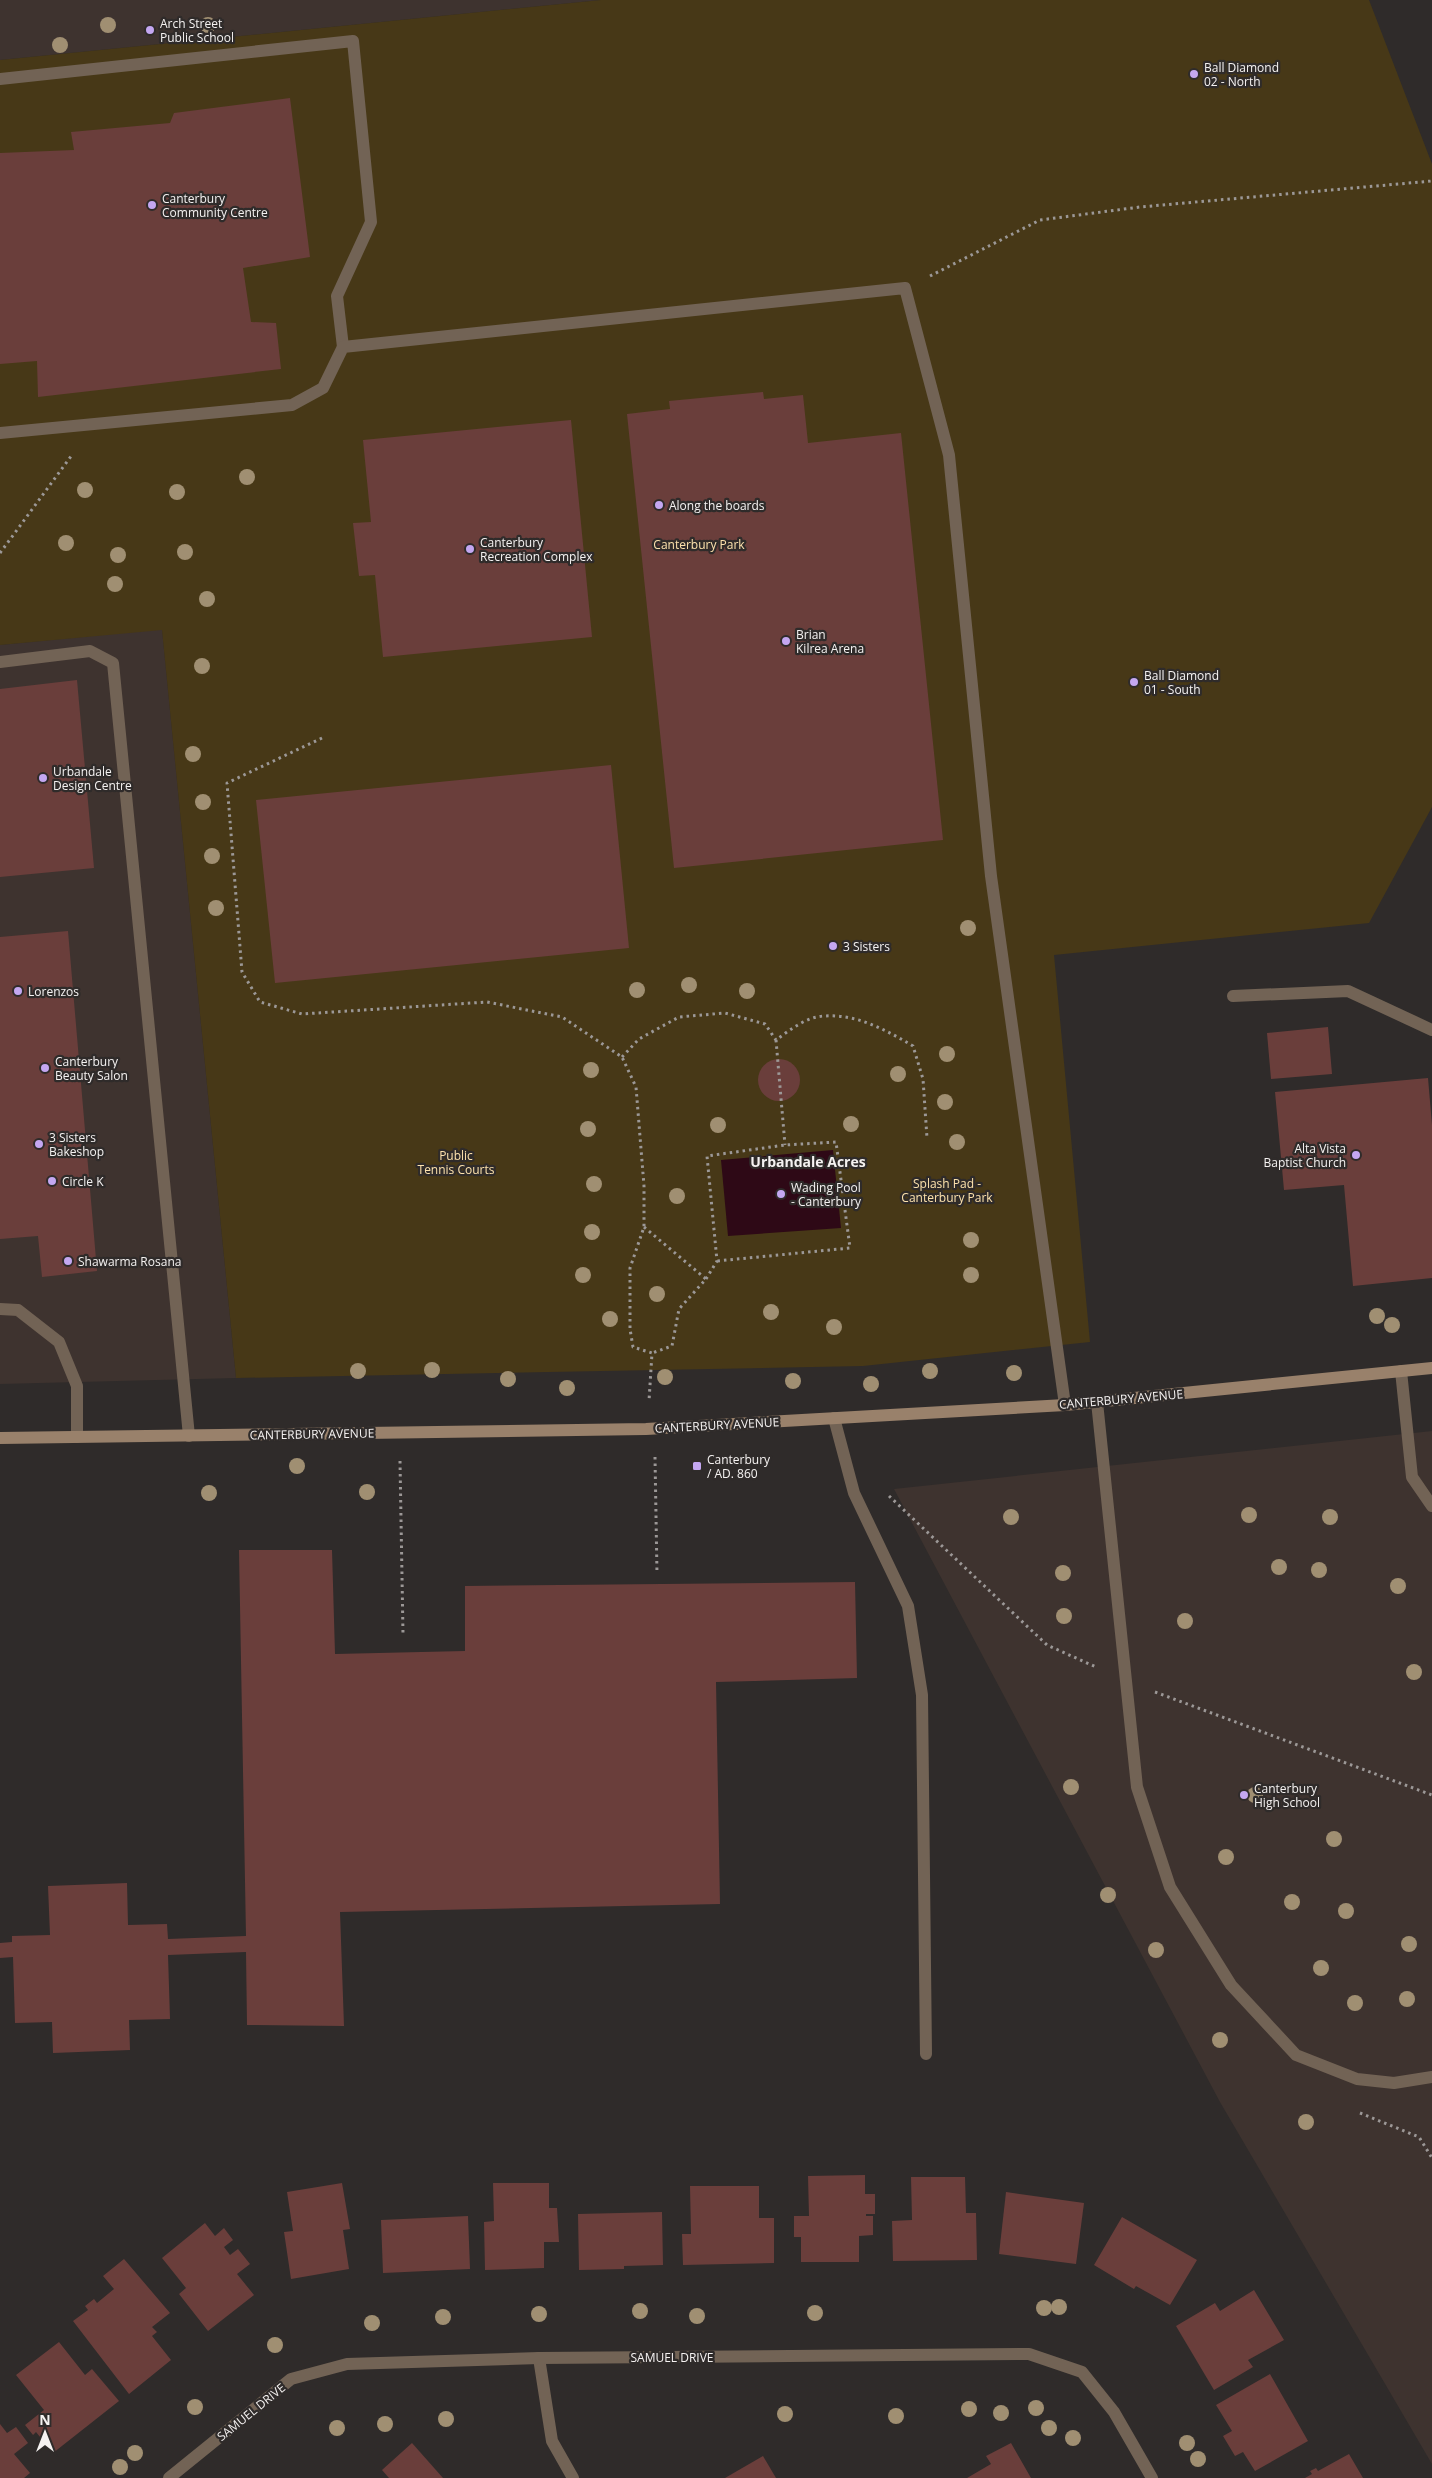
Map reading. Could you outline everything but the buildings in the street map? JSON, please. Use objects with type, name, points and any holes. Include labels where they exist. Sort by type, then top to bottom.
[{"type":"street","points":[[0,80],[353,41],[371,222],[337,296],[343,347],[323,388],[292,405],[0,433]]},
{"type":"street","points":[[343,347],[905,288],[949,455],[991,876],[1065,1405]]},
{"type":"street","points":[[0,662],[90,651],[113,663],[189,1436]]},
{"type":"street","points":[[1233,996],[1348,991],[1432,1030]]},
{"type":"street","points":[[0,1309],[18,1310],[59,1342],[77,1386],[77,1437]]},
{"type":"street","name":"CANTERBURY AVENUE","points":[[0,1438],[651,1429],[1065,1405],[1432,1368]]},
{"type":"street","points":[[1401,1371],[1412,1477],[1432,1506]]},
{"type":"street","points":[[1097,1402],[1137,1787],[1170,1887],[1231,1985],[1296,2055],[1357,2079],[1394,2083],[1432,2077]]},
{"type":"street","points":[[834,1418],[854,1492],[908,1606],[922,1695],[926,2054]]},
{"type":"street","name":"SAMUEL DRIVE","points":[[169,2478],[292,2379],[346,2364],[539,2358],[1030,2354],[1082,2372],[1114,2412],[1152,2478]]},
{"type":"street","points":[[539,2358],[552,2440],[573,2478]]},
{"type":"path","points":[[905,288],[1040,220],[1140,207],[1432,181]]},
{"type":"path","points":[[0,554],[80,444],[79,425]]},
{"type":"path","points":[[322,738],[227,783],[242,972],[260,1002],[302,1014],[487,1002],[562,1017],[622,1057],[636,1087],[644,1186],[644,1226],[630,1268],[630,1329],[633,1347],[652,1353],[672,1346],[679,1310],[706,1279],[717,1261],[707,1156],[785,1145],[836,1142],[850,1248],[717,1261]]},
{"type":"path","points":[[622,1057],[639,1039],[679,1018],[725,1013],[765,1024],[776,1040],[785,1145]]},
{"type":"path","points":[[776,1040],[797,1025],[824,1015],[860,1020],[887,1030],[913,1046],[923,1079],[927,1138]]},
{"type":"path","points":[[644,1226],[706,1279]]},
{"type":"path","points":[[652,1353],[651,1429],[657,1574]]},
{"type":"path","points":[[400,1433],[402,1634]]},
{"type":"path","points":[[1360,2113],[1419,2137],[1432,2158]]},
{"type":"shaded area","name":"Arch Street Public School","points":[[0,0],[601,0],[0,60]]},
{"type":"shaded area","points":[[162,629],[236,1378],[0,1384],[0,645]]},
{"type":"shaded area","name":"Wading Pool - Canterbury","points":[[833,1150],[841,1228],[728,1236],[721,1160]]},
{"type":"shaded area","name":"Canterbury High School","points":[[1432,1431],[1432,2464],[1220,2102],[894,1489]]},
{"type":"green space","name":"Canterbury Park","points":[[601,0],[1369,0],[1432,164],[1432,807],[1369,923],[1054,955],[1090,1342],[863,1366],[236,1378],[162,630],[0,645],[0,60]]},
{"type":"place","name":"Arch Street Public School","points":[[150,30]]},
{"type":"place","name":"Ball Diamond 02 - North","points":[[1194,74]]},
{"type":"place","name":"Canterbury Community Centre","points":[[152,205]]},
{"type":"place","name":"Along the boards","points":[[659,505]]},
{"type":"place","name":"Canterbury Recreation Complex","points":[[470,549]]},
{"type":"place","name":"Brian Kilrea Arena","points":[[786,641]]},
{"type":"place","name":"Ball Diamond 01 - South","points":[[1134,682]]},
{"type":"place","name":"Urbandale Design Centre","points":[[43,778]]},
{"type":"place","name":"3 Sisters","points":[[833,946]]},
{"type":"place","name":"Lorenzos","points":[[18,991]]},
{"type":"place","name":"Canterbury Beauty Salon","points":[[45,1068]]},
{"type":"place","name":"3 Sisters Bakeshop","points":[[39,1144]]},
{"type":"place","name":"Alta Vista Baptist Church","points":[[1356,1155]]},
{"type":"place","name":"Circle K","points":[[52,1181]]},
{"type":"place","name":"Wading Pool - Canterbury","points":[[781,1194]]},
{"type":"place","name":"Shawarma Rosana","points":[[68,1261]]},
{"type":"place","name":"Canterbury / AD. 860","points":[[697,1466]]},
{"type":"place","name":"Canterbury High School","points":[[1244,1795]]},
{"type":"district","name":"Urbandale Acres","points":[[808,1161]]},
{"type":"park label","name":"Public Tennis Courts","points":[[456,1162]]},
{"type":"park label","name":"Splash Pad - Canterbury Park","points":[[947,1190]]}]
